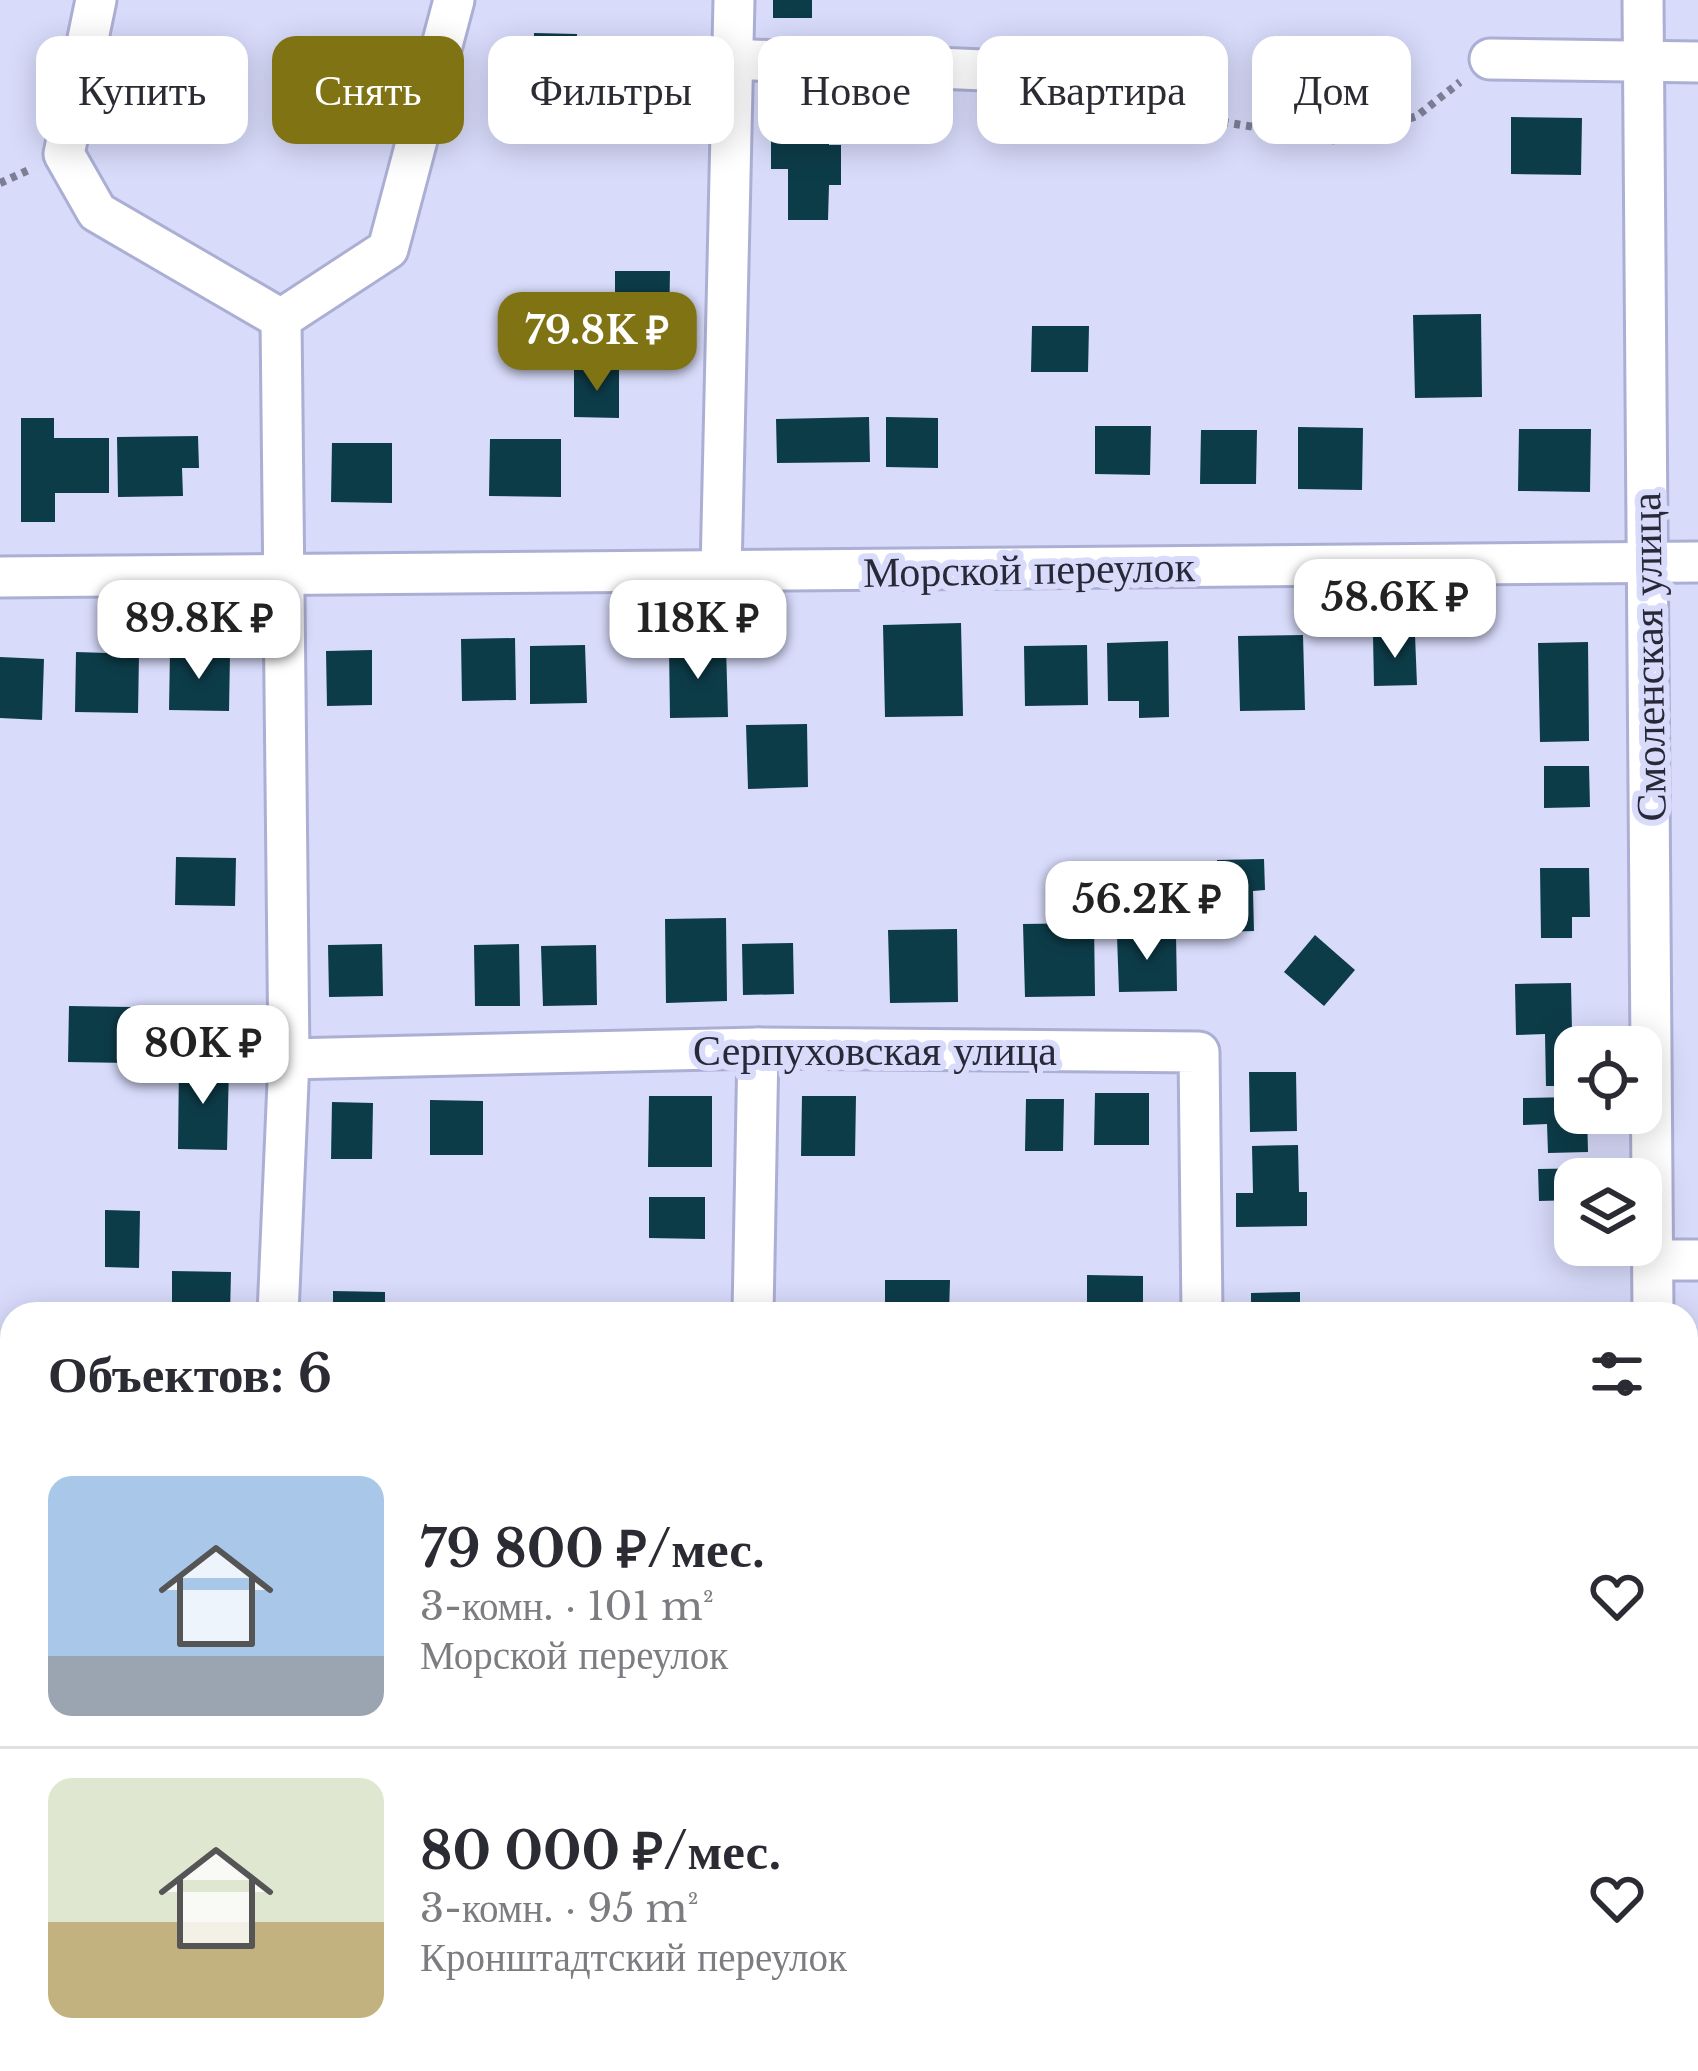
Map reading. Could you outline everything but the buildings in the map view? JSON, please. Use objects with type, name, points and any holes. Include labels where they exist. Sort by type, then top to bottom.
[{"type":"street","points":[[97,0],[64,154],[97,212],[280,319]]},
{"type":"street","points":[[280,319],[388,249],[454,0]]},
{"type":"street","points":[[732,36],[734,0]]},
{"type":"street","name":"Смоленская улица","points":[[1643,0],[1653,1158]]},
{"type":"street","points":[[1490,58],[1698,62]]},
{"type":"street","points":[[734,59],[977,70]]},
{"type":"street","points":[[721,572],[729,144]]},
{"type":"street","points":[[279,1302],[289,1059],[280,319]]},
{"type":"street","name":"Морской переулок","points":[[0,577],[1698,562]]},
{"type":"street","points":[[753,1302],[758,1048]]},
{"type":"street","name":"Серпуховская улица","points":[[289,1059],[758,1048],[1199,1052],[1202,1302]]},
{"type":"street","points":[[1662,1260],[1698,1260]]},
{"type":"street","name":"Смоленская улица","points":[[1653,1302],[1654,1266]]},
{"type":"path","points":[[1228,123],[1337,141],[1417,116],[1490,58]]}]
